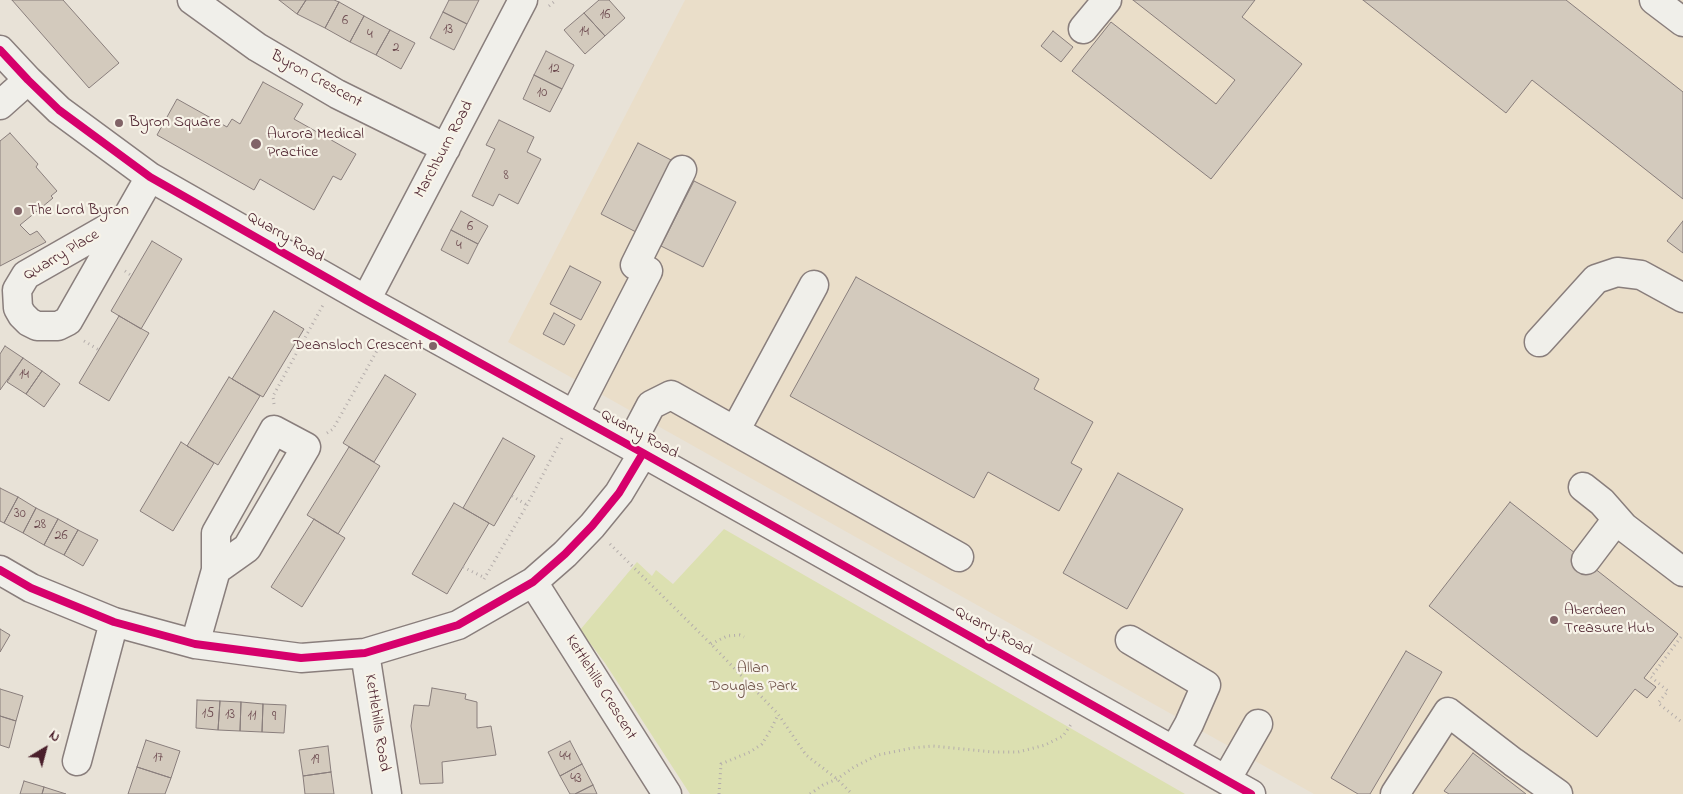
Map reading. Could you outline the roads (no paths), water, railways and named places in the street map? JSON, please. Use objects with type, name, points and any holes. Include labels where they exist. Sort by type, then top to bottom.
[{"type":"street","name":"Byron Crescent","points":[[192,0],[257,47],[337,94],[446,148]]},
{"type":"street","name":"Marchburn Road","points":[[366,300],[522,0]]},
{"type":"street","points":[[1083,29],[1107,0]]},
{"type":"street","points":[[1654,0],[1683,22]]},
{"type":"street","points":[[0,50],[28,80],[0,105]]},
{"type":"street","name":"Quarry Road","points":[[28,80],[59,110],[150,177],[366,300],[1251,794]]},
{"type":"street","points":[[574,415],[648,271],[635,265],[682,170]]},
{"type":"street","points":[[124,220],[150,177]]},
{"type":"street","points":[[1539,342],[1596,279],[1616,272],[1641,275],[1683,298]]},
{"type":"street","points":[[735,431],[814,285]]},
{"type":"street","points":[[0,570],[31,588],[114,622],[195,644],[301,658],[365,653],[458,625],[533,582],[565,554],[592,526],[619,493],[651,405],[671,395],[959,557]]},
{"type":"street","points":[[195,644],[216,570],[216,533],[274,430],[306,447],[247,548],[216,570]]},
{"type":"street","points":[[1583,487],[1602,502],[1624,528],[1683,572]]},
{"type":"street","points":[[1586,560],[1617,518]]},
{"type":"street","name":"Kettlehills Crescent","points":[[533,582],[667,794]]},
{"type":"street","points":[[77,761],[114,622]]},
{"type":"street","points":[[1130,640],[1206,685],[1189,724],[1174,751]]},
{"type":"street","name":"Kettlehills Road","points":[[365,653],[387,794]]},
{"type":"street","points":[[1395,794],[1448,712],[1558,794]]},
{"type":"street","points":[[1226,780],[1258,724]]},
{"type":"place","name":"Byron Square","points":[[119,123]]},
{"type":"place","name":"Aurora Medical Practice","points":[[256,144]]},
{"type":"place","name":"The Lord Byron","points":[[18,211]]},
{"type":"place","name":"Deansloch Crescent","points":[[433,346]]},
{"type":"place","name":"Aberdeen Treasure Hub","points":[[1554,620]]},
{"type":"park label","name":"Allan Douglas Park","points":[[753,678]]}]
